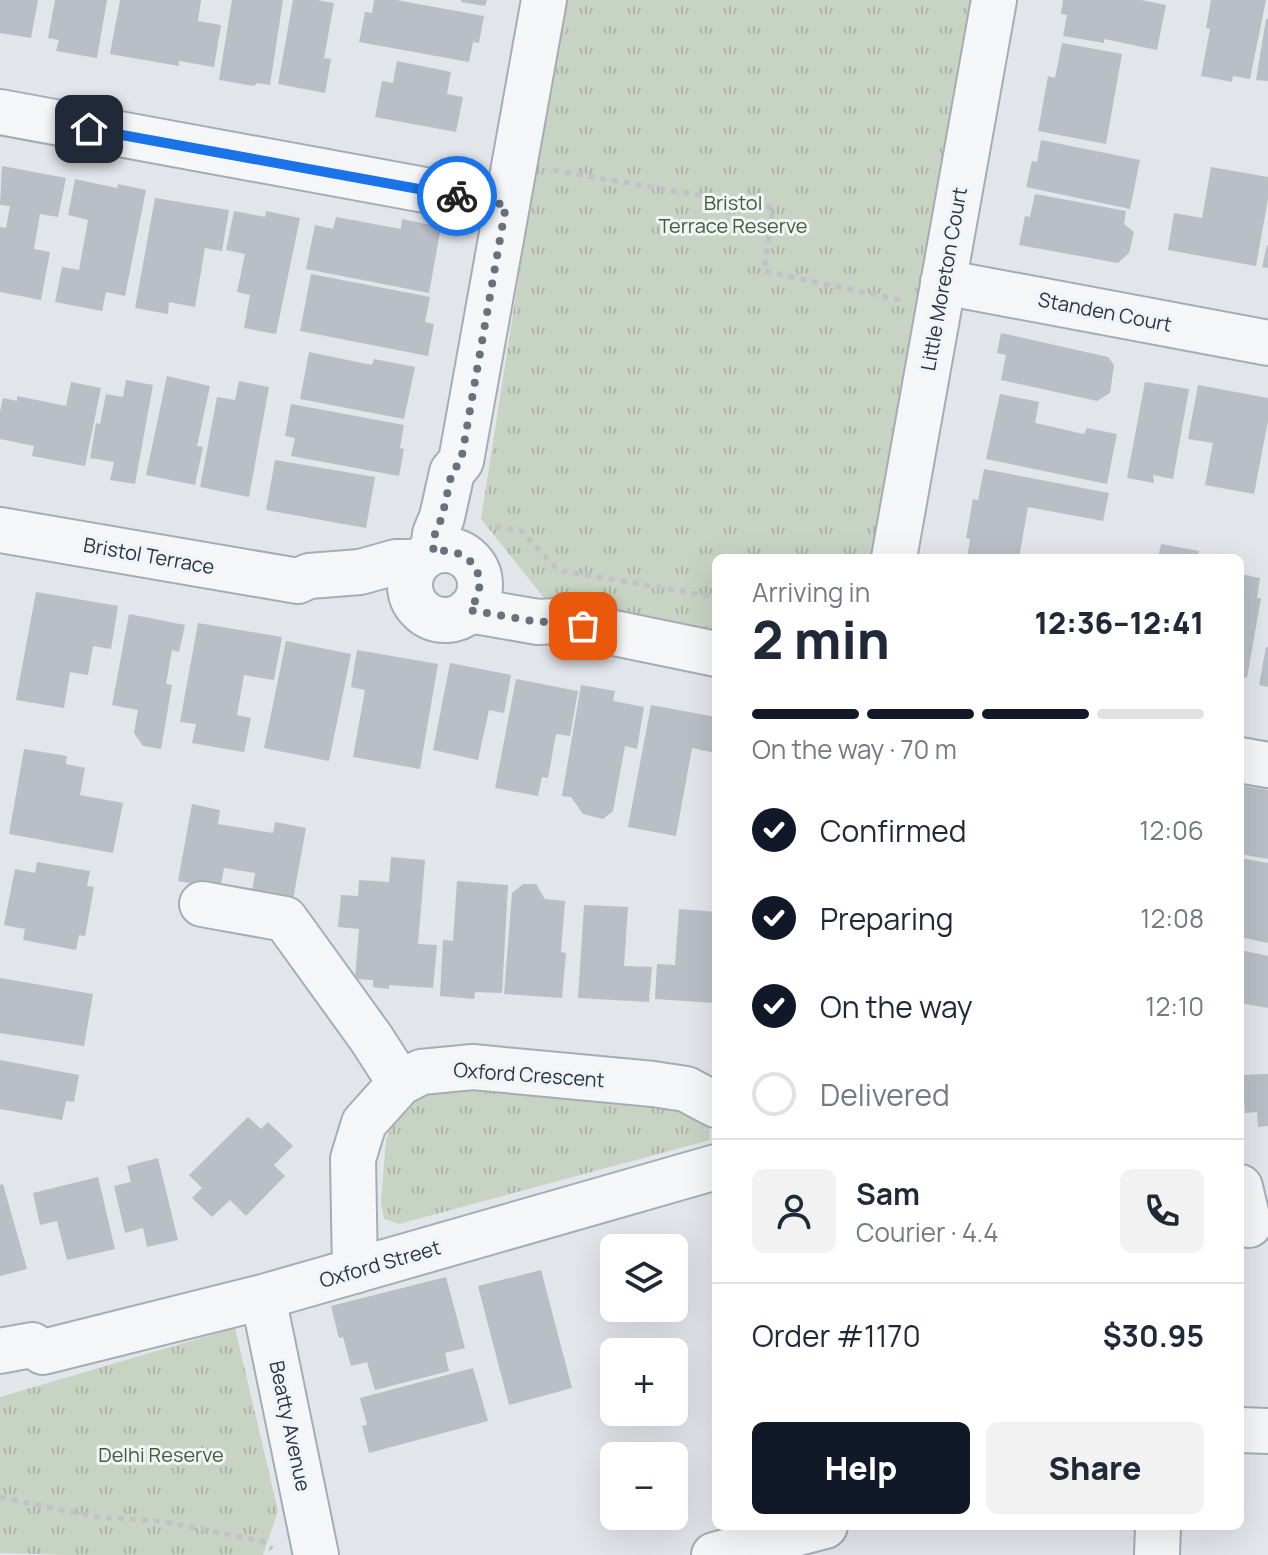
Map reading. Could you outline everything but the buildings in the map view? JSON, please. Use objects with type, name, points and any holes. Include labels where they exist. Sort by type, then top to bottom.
[{"type":"street","points":[[453,568],[435,534],[452,472],[461,461],[544,0]]},
{"type":"street","name":"Little Moreton Court","points":[[895,554],[928,292],[994,0]]},
{"type":"street","points":[[0,112],[506,205]]},
{"type":"street","name":"Standen Court","points":[[928,292],[1268,343]]},
{"type":"street","name":"Bristol Terrace","points":[[0,530],[298,581],[307,591],[340,596],[453,568],[538,622],[556,621],[712,653]]},
{"type":"street","points":[[1244,761],[1268,765]]},
{"type":"street","points":[[202,904],[285,919],[400,1083]]},
{"type":"street","name":"Oxford Crescent","points":[[355,1271],[353,1159],[364,1123],[400,1083],[421,1072],[473,1067],[653,1084],[686,1089],[712,1103]]},
{"type":"street","name":"Oxford Street","points":[[0,1351],[32,1345],[43,1352],[263,1297],[712,1168]]},
{"type":"street","name":"Beatty Avenue","points":[[263,1297],[316,1555]]},
{"type":"street","name":"Oxford Street","points":[[0,1379],[36,1365],[43,1352]]},
{"type":"street","points":[[1244,1430],[1268,1431]]},
{"type":"street","points":[[714,1555],[810,1530]]},
{"type":"street","points":[[833,1530],[834,1555]]},
{"type":"street","points":[[1157,1555],[1158,1530]]},
{"type":"path","points":[[552,170],[773,208],[764,271],[928,292]]},
{"type":"path","points":[[453,568],[520,530],[558,570],[712,596]]},
{"type":"path","points":[[0,1497],[95,1517],[159,1521],[262,1541],[279,1555]]},
{"type":"green space","name":"Bristol Terrace Reserve","points":[[562,0],[977,0],[876,554],[712,554],[712,635],[548,603],[481,519]]},
{"type":"green space","points":[[453,1081],[669,1098],[709,1116],[710,1140],[399,1224],[384,1219],[381,1202],[386,1140],[395,1118],[420,1094]]},
{"type":"green space","name":"Delhi Reserve","points":[[235,1328],[278,1511],[263,1555],[0,1553],[0,1397]]},
{"type":"way so far","points":[[457,196],[506,205],[461,461],[452,472],[433,552],[453,551],[474,566],[479,589],[478,597],[469,610],[583,626]]},
{"type":"route","points":[[89,129],[457,196]]}]
